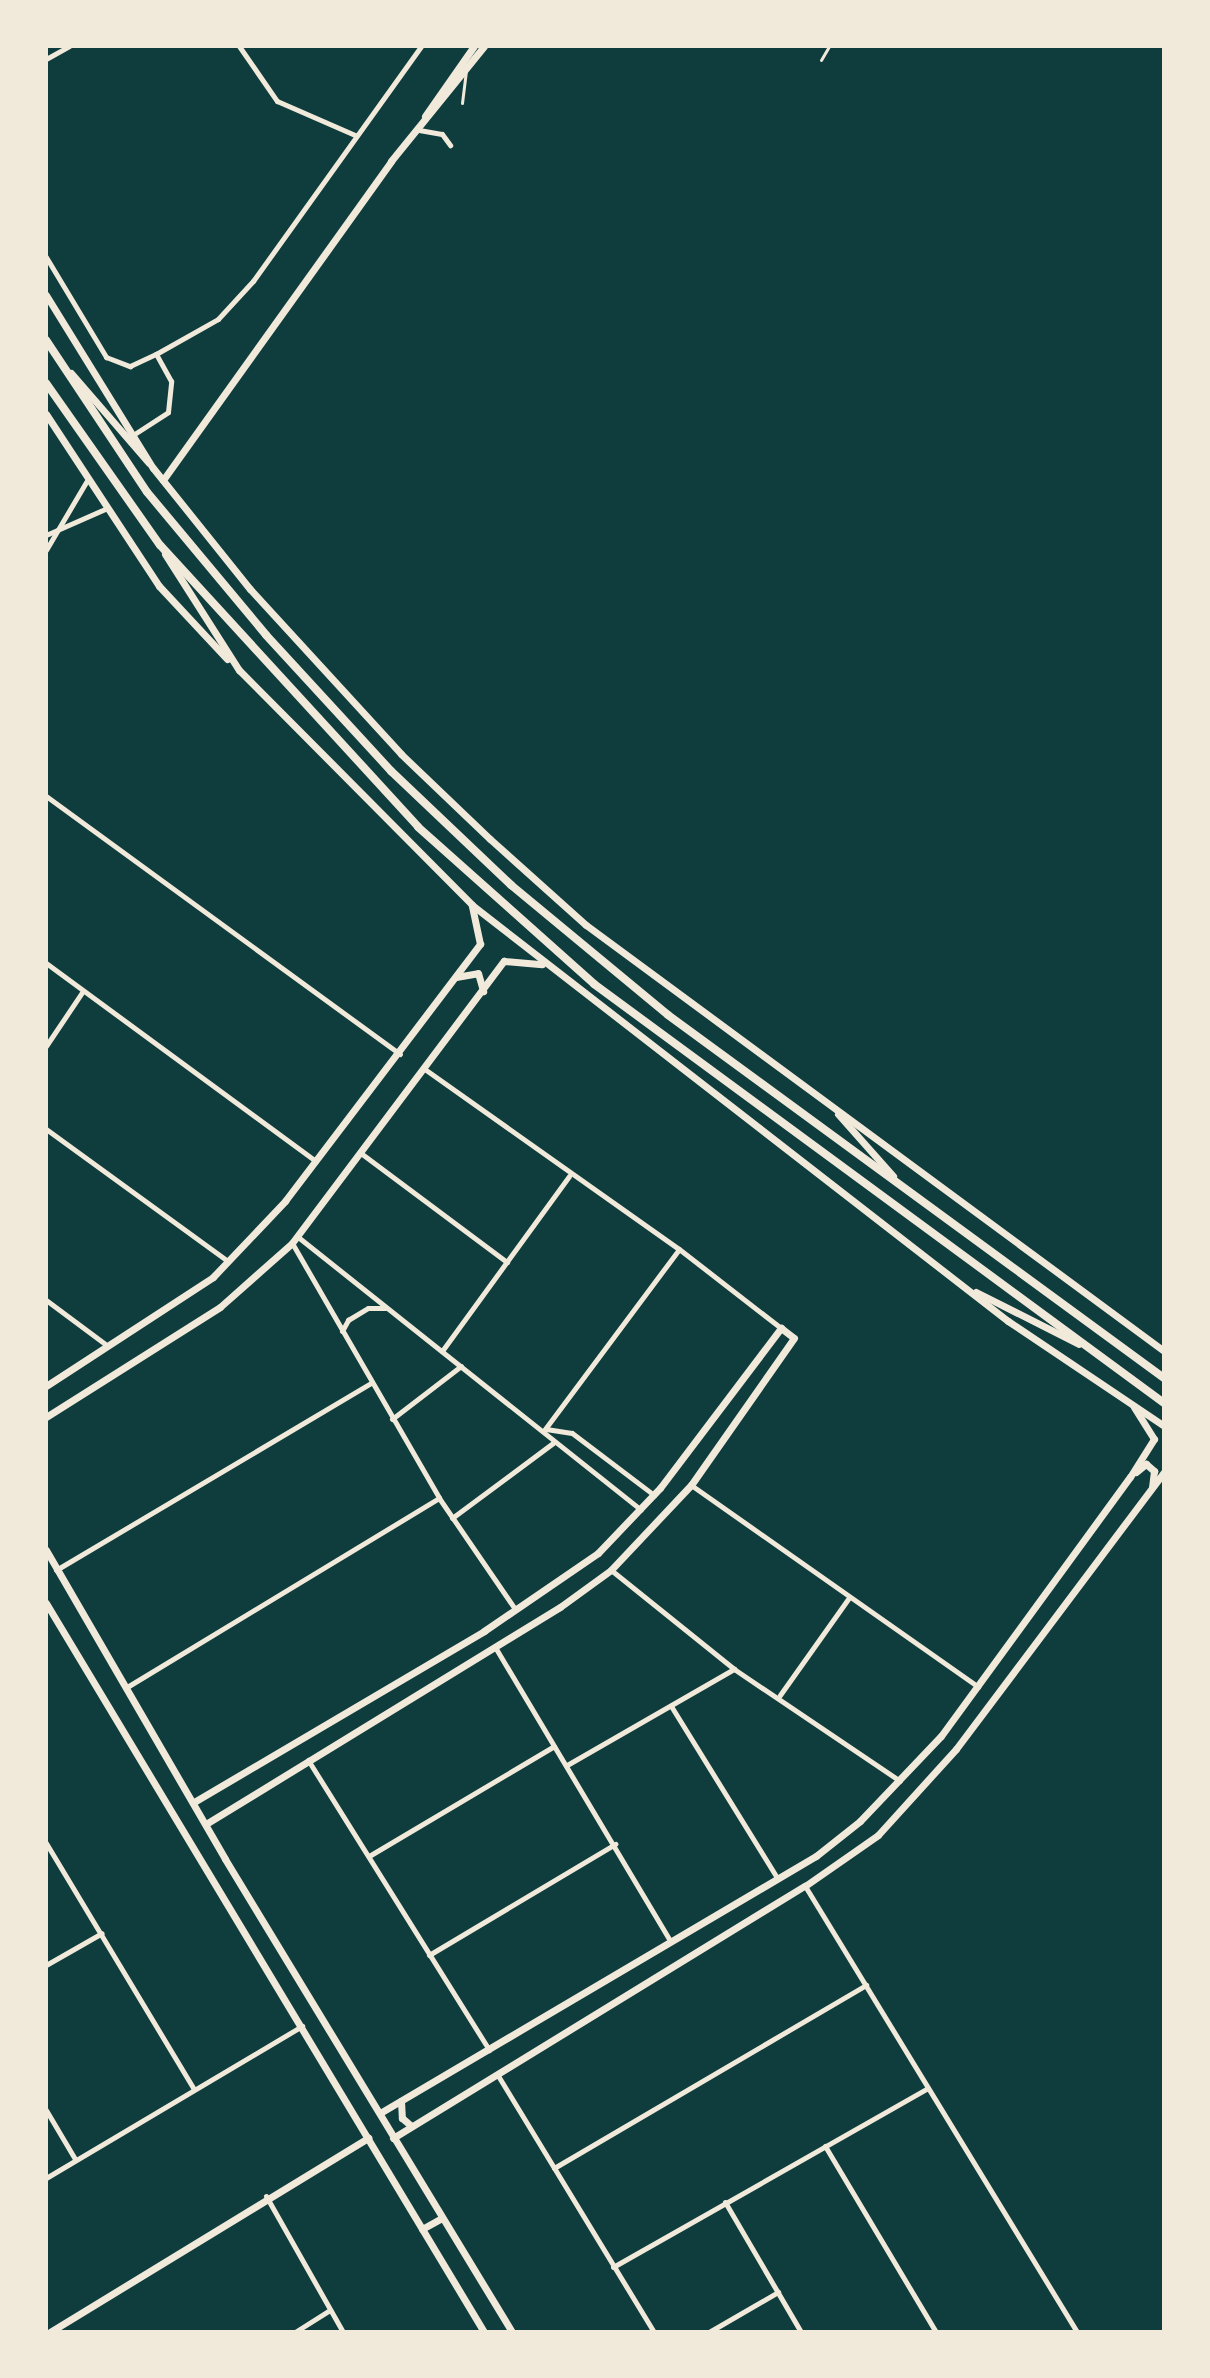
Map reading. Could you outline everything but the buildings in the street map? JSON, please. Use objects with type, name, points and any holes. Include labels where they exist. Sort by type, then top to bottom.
[{"type":"main road","points":[[47,342],[147,492],[266,635],[391,771],[588,951],[905,1190],[1164,1378]]},
{"type":"main road","points":[[46,383],[160,545],[418,827],[528,927],[619,1002],[1164,1403]]},
{"type":"street","points":[[46,59],[69,46]]},
{"type":"street","points":[[239,46],[277,101],[355,135]]},
{"type":"street","points":[[46,257],[106,357],[130,366],[156,354],[218,319],[253,281],[421,46]]},
{"type":"street","points":[[418,130],[431,102],[474,46]]},
{"type":"street","points":[[163,480],[418,130],[484,46]]},
{"type":"street","points":[[418,130],[434,130],[450,145]]},
{"type":"street","points":[[46,295],[136,433],[153,468]]},
{"type":"street","points":[[47,342],[260,600],[401,754],[490,839],[586,925],[1164,1351]]},
{"type":"street","points":[[136,433],[168,412],[171,381],[156,354]]},
{"type":"street","points":[[47,418],[86,482],[159,586],[472,905],[542,964],[963,1287],[1164,1426]]},
{"type":"street","points":[[46,550],[86,482]]},
{"type":"street","points":[[46,535],[64,524],[105,509]]},
{"type":"street","points":[[160,545],[239,670]]},
{"type":"street","points":[[46,796],[400,1054]]},
{"type":"street","points":[[46,1386],[213,1277],[317,1162],[480,944],[472,905]]},
{"type":"street","points":[[46,1417],[220,1307],[295,1240],[426,1070],[504,961],[542,964]]},
{"type":"street","points":[[46,963],[317,1162]]},
{"type":"street","points":[[455,977],[478,973],[483,991]]},
{"type":"street","points":[[46,1046],[84,990]]},
{"type":"street","points":[[207,1823],[495,1647],[611,1570],[691,1485],[794,1338],[679,1249],[569,1176],[426,1070]]},
{"type":"street","points":[[833,1108],[905,1190]]},
{"type":"street","points":[[46,1129],[228,1261]]},
{"type":"street","points":[[362,1154],[507,1262]]},
{"type":"street","points":[[442,1351],[569,1176]]},
{"type":"street","points":[[295,1240],[545,1429],[553,1443],[642,1511]]},
{"type":"street","points":[[295,1240],[371,1383],[439,1498],[516,1610]]},
{"type":"street","points":[[545,1429],[679,1249]]},
{"type":"street","points":[[963,1287],[1084,1346]]},
{"type":"street","points":[[46,1300],[109,1346]]},
{"type":"street","points":[[342,1331],[348,1320],[368,1308],[387,1308]]},
{"type":"street","points":[[194,1802],[516,1610],[598,1553],[642,1511],[781,1328]]},
{"type":"street","points":[[392,1419],[461,1366]]},
{"type":"street","points":[[56,1570],[371,1383]]},
{"type":"street","points":[[380,2113],[816,1856],[901,1782],[978,1687],[1130,1477],[1154,1439],[1133,1405]]},
{"type":"street","points":[[545,1429],[572,1433],[654,1495]]},
{"type":"street","points":[[452,1518],[553,1443]]},
{"type":"street","points":[[1130,1477],[1146,1464],[1154,1471],[1152,1489]]},
{"type":"street","points":[[393,2138],[805,1886],[878,1835],[956,1749],[1164,1472]]},
{"type":"street","points":[[691,1485],[848,1599],[978,1687]]},
{"type":"street","points":[[127,1687],[439,1498]]},
{"type":"street","points":[[648,1502],[659,1517]]},
{"type":"street","points":[[46,1550],[253,1905],[512,2332]]},
{"type":"street","points":[[611,1570],[734,1669],[780,1695],[901,1782]]},
{"type":"street","points":[[780,1695],[848,1599]]},
{"type":"street","points":[[46,1603],[237,1914],[484,2332]]},
{"type":"street","points":[[495,1647],[670,1941]]},
{"type":"street","points":[[567,1765],[734,1669]]},
{"type":"street","points":[[671,1706],[778,1879]]},
{"type":"street","points":[[369,1856],[554,1746]]},
{"type":"street","points":[[308,1760],[489,2050]]},
{"type":"street","points":[[46,1843],[194,2089]]},
{"type":"street","points":[[429,1955],[615,1844]]},
{"type":"street","points":[[805,1886],[1077,2332]]},
{"type":"street","points":[[237,1914],[253,1905]]},
{"type":"street","points":[[46,1965],[102,1933]]},
{"type":"street","points":[[554,2168],[866,1985]]},
{"type":"street","points":[[46,2178],[302,2026]]},
{"type":"street","points":[[497,2073],[654,2332]]},
{"type":"street","points":[[613,2267],[928,2088]]},
{"type":"street","points":[[401,2101],[402,2118],[410,2125]]},
{"type":"street","points":[[46,2110],[75,2159]]},
{"type":"street","points":[[50,2332],[266,2196],[368,2138]]},
{"type":"street","points":[[825,2146],[936,2332]]},
{"type":"street","points":[[266,2196],[343,2332]]},
{"type":"street","points":[[725,2202],[801,2332]]},
{"type":"street","points":[[422,2229],[442,2218]]},
{"type":"street","points":[[709,2332],[778,2292]]},
{"type":"street","points":[[295,2332],[330,2310]]},
{"type":"lane","points":[[821,60],[829,46]]},
{"type":"lane","points":[[462,103],[467,55]]}]
